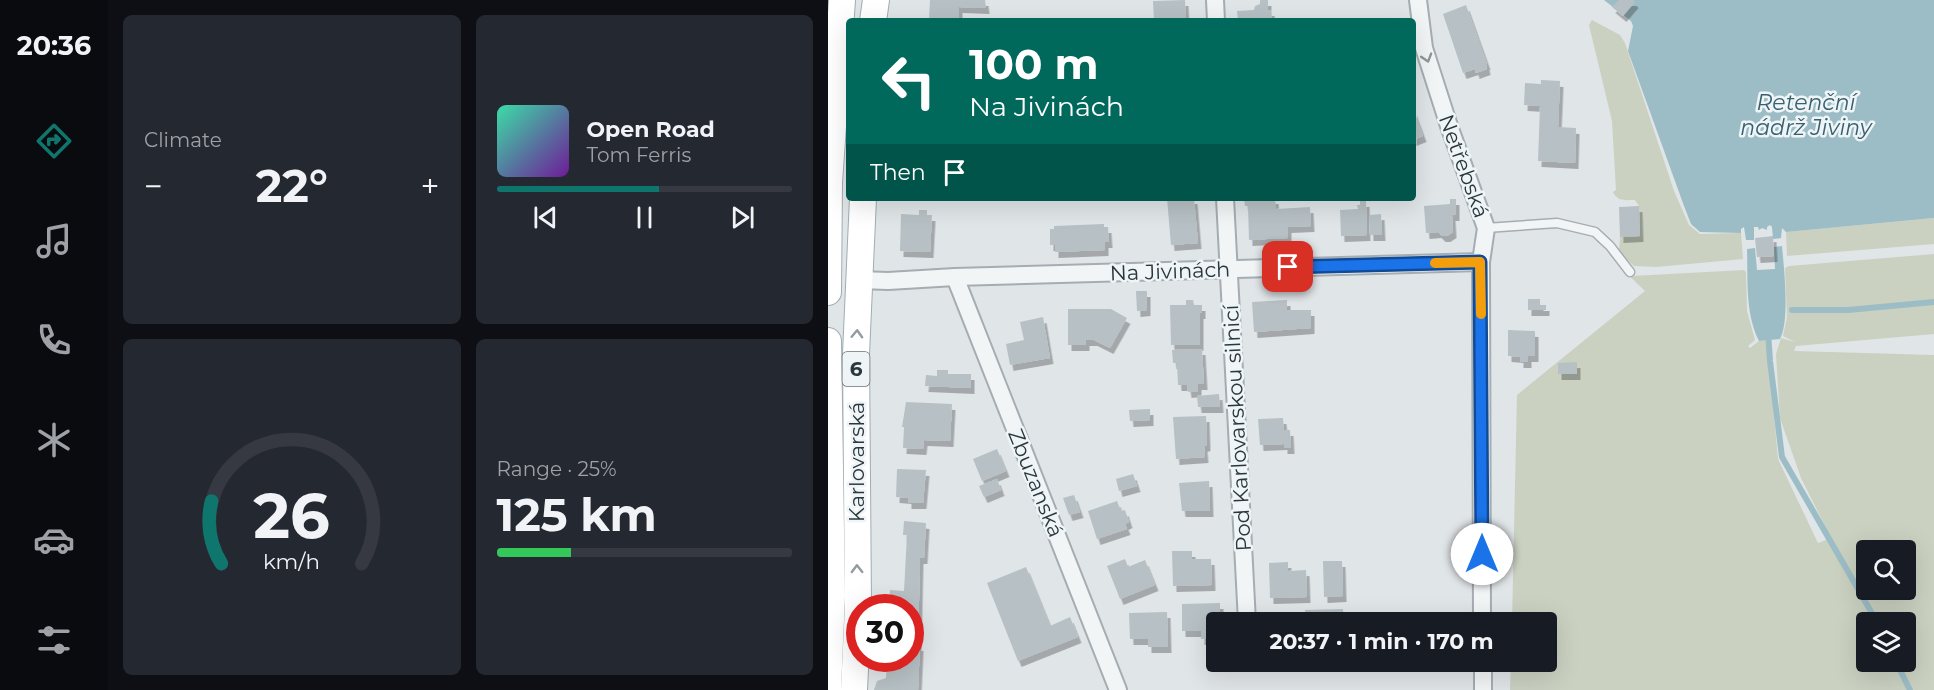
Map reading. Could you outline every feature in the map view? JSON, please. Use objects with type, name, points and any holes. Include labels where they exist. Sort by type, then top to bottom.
[{"type":"main road","points":[[828,292],[829,182],[842,0]]},
{"type":"main road","points":[[873,18],[876,0]]},
{"type":"main road","name":"Karlovarská","points":[[854,690],[858,607],[855,422],[863,201]]},
{"type":"main road","name":"Karlovarská","points":[[828,341],[832,596],[828,689]]},
{"type":"street","points":[[1215,0],[1216,18]]},
{"type":"street","name":"Netřebská","points":[[1418,0],[1424,48],[1486,228],[1480,262],[1482,612]]},
{"type":"street","name":"Pod Karlovarskou silnicí","points":[[1225,201],[1246,612]]},
{"type":"street","name":"Na Jivinách","points":[[859,280],[888,281],[955,277],[1480,262]]},
{"type":"street","name":"Zbuzanská","points":[[955,277],[1118,690]]},
{"type":"street","points":[[1482,672],[1483,690]]},
{"type":"lane","points":[[1486,228],[1557,223],[1595,232],[1610,246],[1630,272]]},
{"type":"green space","points":[[1592,20],[1620,35],[1625,43],[1674,191],[1689,225],[1700,234],[1741,233],[1743,259],[1656,267],[1634,266],[1619,252],[1620,237],[1640,236],[1639,206],[1635,200],[1620,199],[1613,192],[1616,190],[1612,121],[1589,25]]},
{"type":"green space","points":[[1934,218],[1934,244],[1787,256],[1786,232]]},
{"type":"green space","points":[[1934,254],[1934,334],[1796,346],[1794,351],[1934,355],[1934,690],[1510,690],[1511,672],[1557,672],[1557,612],[1512,612],[1517,395],[1645,291],[1620,267],[1632,276],[1744,270],[1746,272],[1747,311],[1755,340],[1748,346],[1750,348],[1759,341],[1767,340],[1778,459],[1818,543],[1831,538],[1801,478],[1780,418],[1776,354],[1781,338],[1795,342],[1783,336],[1787,317],[1785,268]]},
{"type":"water","name":"Retenční nádrž Jiviny","points":[[1604,0],[1934,0],[1934,218],[1786,232],[1782,228],[1781,238],[1773,239],[1770,225],[1767,230],[1754,227],[1754,240],[1746,240],[1744,227],[1741,233],[1700,232],[1691,224],[1628,51],[1633,26],[1631,21]]},
{"type":"water","points":[[1782,246],[1786,294],[1783,330],[1780,339],[1759,341],[1749,307],[1747,249],[1755,248],[1757,270],[1775,269],[1774,247]]},
{"type":"building","points":[[930,0],[985,0],[986,8],[959,7],[959,18],[929,18]]},
{"type":"building","points":[[1185,0],[1186,18],[1154,18],[1153,1]]},
{"type":"building","points":[[1260,0],[1268,0],[1268,10],[1271,10],[1272,18],[1238,18],[1237,11],[1254,10],[1255,6],[1260,4]]},
{"type":"building","points":[[1619,0],[1635,2],[1623,16],[1612,7]]},
{"type":"building","points":[[1466,5],[1487,64],[1487,69],[1476,73],[1475,69],[1463,73],[1443,14]]},
{"type":"building","points":[[1541,80],[1560,81],[1558,127],[1576,128],[1575,163],[1538,161],[1540,106],[1524,105],[1525,83],[1541,84]]},
{"type":"building","points":[[1416,117],[1423,136],[1416,139]]},
{"type":"building","points":[[1450,199],[1456,199],[1456,215],[1452,215],[1453,232],[1447,236],[1442,236],[1438,232],[1426,233],[1424,206],[1450,204]]},
{"type":"building","points":[[1167,201],[1194,201],[1198,243],[1171,245]]},
{"type":"building","points":[[1244,201],[1275,201],[1276,209],[1310,207],[1311,226],[1288,227],[1288,238],[1249,240],[1248,206],[1245,206]]},
{"type":"building","points":[[1360,201],[1366,201],[1367,235],[1341,236],[1340,210],[1358,209],[1357,205],[1360,205]]},
{"type":"building","points":[[1639,206],[1640,236],[1620,237],[1619,207]]},
{"type":"building","points":[[919,210],[927,210],[927,215],[932,215],[930,252],[900,251],[901,214],[919,215]]},
{"type":"building","points":[[1381,214],[1382,235],[1370,235],[1369,215]]},
{"type":"building","points":[[1104,224],[1104,227],[1108,227],[1109,242],[1105,242],[1105,250],[1055,252],[1055,245],[1050,245],[1050,229],[1054,229],[1054,226]]},
{"type":"building","points":[[1773,236],[1774,256],[1757,257],[1755,238]]},
{"type":"building","points":[[1136,291],[1147,291],[1147,310],[1137,311]]},
{"type":"building","points":[[1528,299],[1540,299],[1540,305],[1546,305],[1546,310],[1528,310]]},
{"type":"building","points":[[1186,300],[1193,300],[1194,305],[1202,305],[1200,345],[1171,345],[1170,305],[1186,305]]},
{"type":"building","points":[[1287,300],[1287,310],[1311,310],[1311,328],[1254,332],[1252,302]]},
{"type":"building","points":[[1068,309],[1111,309],[1127,318],[1110,348],[1094,340],[1086,340],[1086,345],[1068,345]]},
{"type":"building","points":[[1043,317],[1050,358],[1010,365],[1006,344],[1024,340],[1020,322]]},
{"type":"building","points":[[1508,330],[1535,331],[1535,356],[1528,356],[1528,362],[1520,362],[1520,357],[1508,356]]},
{"type":"building","points":[[1202,349],[1204,384],[1198,384],[1198,391],[1188,392],[1187,385],[1178,385],[1177,363],[1173,363],[1172,350]]},
{"type":"building","points":[[1577,362],[1577,374],[1558,374],[1558,363]]},
{"type":"building","points":[[937,370],[948,370],[948,374],[971,374],[971,388],[925,386],[926,375],[937,376]]},
{"type":"building","points":[[1219,394],[1220,407],[1198,407],[1197,396]]},
{"type":"building","points":[[906,402],[952,404],[950,441],[924,440],[923,449],[903,448],[904,427],[902,427]]},
{"type":"building","points":[[1150,409],[1150,420],[1130,421],[1129,410]]},
{"type":"building","points":[[1206,416],[1205,457],[1176,459],[1173,417]]},
{"type":"building","points":[[1283,418],[1284,430],[1290,430],[1291,448],[1284,448],[1284,444],[1260,445],[1258,419]]},
{"type":"building","points":[[997,449],[1006,471],[982,481],[973,459]]},
{"type":"building","points":[[897,469],[926,470],[923,503],[908,503],[908,498],[896,497]]},
{"type":"building","points":[[1133,474],[1137,486],[1119,491],[1116,479]]},
{"type":"building","points":[[997,479],[1001,490],[984,497],[979,486]]},
{"type":"building","points":[[1209,481],[1210,511],[1182,511],[1179,483]]},
{"type":"building","points":[[1074,495],[1080,512],[1069,515],[1063,498]]},
{"type":"building","points":[[1117,501],[1121,511],[1125,510],[1129,522],[1125,524],[1127,529],[1097,539],[1088,511]]},
{"type":"building","points":[[904,521],[926,523],[924,558],[920,558],[919,594],[890,594],[890,590],[904,591],[907,535],[903,535]]},
{"type":"building","points":[[1172,551],[1192,551],[1192,559],[1211,559],[1212,585],[1173,586]]},
{"type":"building","points":[[1125,559],[1128,567],[1145,560],[1155,585],[1120,599],[1107,566]]},
{"type":"building","points":[[1323,561],[1342,561],[1343,596],[1324,597]]},
{"type":"building","points":[[1288,562],[1288,571],[1306,570],[1307,597],[1270,598],[1269,563]]},
{"type":"building","points":[[1026,567],[1050,626],[1070,617],[1078,637],[1018,661],[987,583]]},
{"type":"building","points":[[1220,603],[1220,612],[1206,612],[1206,639],[1201,639],[1201,631],[1182,631],[1182,604]]},
{"type":"building","points":[[1343,609],[1343,612],[1305,612],[1305,610]]},
{"type":"building","points":[[1167,612],[1168,647],[1148,647],[1148,639],[1130,639],[1129,613]]},
{"type":"building","points":[[886,672],[919,672],[918,690],[874,690],[877,681],[886,678]]},
{"type":"waterway","points":[[1792,310],[1848,310],[1934,302]]},
{"type":"waterway","points":[[1768,332],[1782,457],[1871,612]]},
{"type":"waterway","points":[[1901,672],[1910,690]]},
{"type":"slow traffic","points":[[1435,263],[1480,262],[1481,314]]},
{"type":"route","points":[[1288,267],[1480,262],[1482,554]]}]
